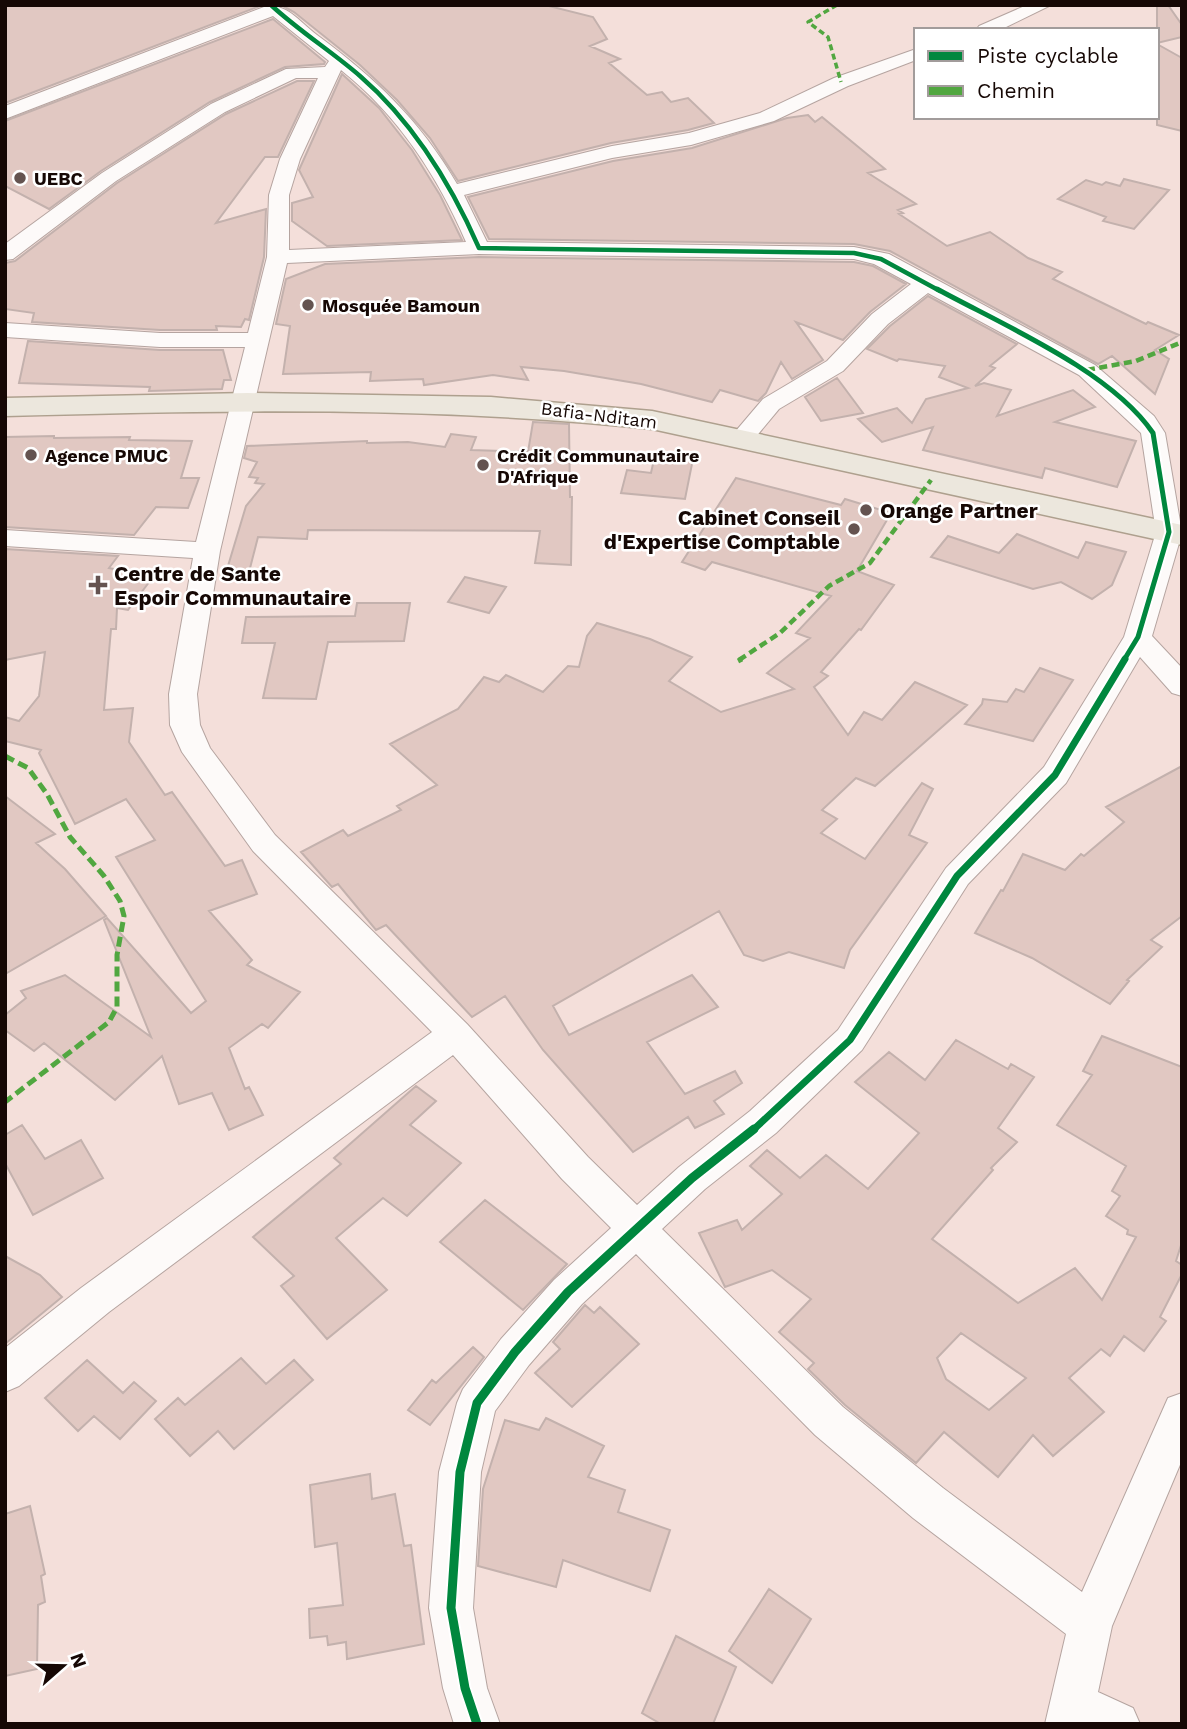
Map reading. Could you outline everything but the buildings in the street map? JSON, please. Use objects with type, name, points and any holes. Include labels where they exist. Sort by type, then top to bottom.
[{"type":"main road","name":"Bafia-Nditam","points":[[5,407],[243,402],[480,404],[572,410],[652,420],[1175,533]]},
{"type":"street","points":[[990,28],[1042,5]]},
{"type":"street","points":[[5,113],[273,7],[335,66],[396,111],[450,192],[479,248]]},
{"type":"street","points":[[450,192],[612,152],[691,139],[735,124],[767,117],[841,82],[914,55]]},
{"type":"street","points":[[5,254],[109,177],[218,108],[293,73],[335,66]]},
{"type":"street","points":[[335,66],[290,159],[279,195],[278,257],[207,551],[183,694],[185,725],[197,752],[264,843],[455,1034],[575,1168],[829,1421],[928,1503],[1090,1625]]},
{"type":"street","points":[[278,257],[479,248],[854,253],[881,259],[1087,370],[1145,421],[1153,433],[1175,533],[1139,637],[1055,775],[957,876],[850,1040],[763,1122],[692,1178],[568,1292],[515,1352],[477,1403],[460,1472],[451,1608],[465,1688],[477,1724]]},
{"type":"street","points":[[741,439],[771,404],[835,366],[880,319],[927,283]]},
{"type":"street","points":[[5,330],[160,340],[258,340]]},
{"type":"street","points":[[5,538],[207,551]]},
{"type":"street","points":[[1139,637],[1182,686]]},
{"type":"street","points":[[5,1373],[96,1300],[455,1034]]},
{"type":"street","points":[[1117,1724],[1071,1714],[1090,1625],[1182,1412]]},
{"type":"marked path","points":[[837,5],[808,22],[828,37],[841,82]]},
{"type":"marked path","points":[[1087,370],[1136,361],[1182,342]]},
{"type":"marked path","points":[[738,661],[780,633],[829,586],[870,563],[931,480]]},
{"type":"marked path","points":[[5,756],[28,768],[47,794],[70,837],[104,876],[120,901],[124,916],[117,955],[117,1007],[109,1022],[5,1102]]},
{"type":"cycle path","points":[[271,5],[360,76],[396,113],[444,179],[479,248],[854,253],[881,259],[1087,370],[1145,421],[1153,433],[1169,532],[1138,637],[1055,775],[957,876],[850,1040],[763,1122],[692,1178],[568,1292],[515,1352],[477,1403],[460,1472],[451,1608],[465,1688],[477,1724]]},
{"type":"place","name":"UEBC","points":[[20,178]]},
{"type":"place","name":"Mosquée Bamoun","points":[[308,305]]},
{"type":"place","name":"Agence PMUC","points":[[31,455]]},
{"type":"place","name":"Crédit Communautaire D'Afrique","points":[[483,465]]},
{"type":"place","name":"Orange Partner","points":[[866,510]]},
{"type":"place","name":"Cabinet Conseil d'Expertise Comptable","points":[[854,529]]},
{"type":"place","name":"Centre de Sante Espoir Communautaire","points":[[98,585]]}]
